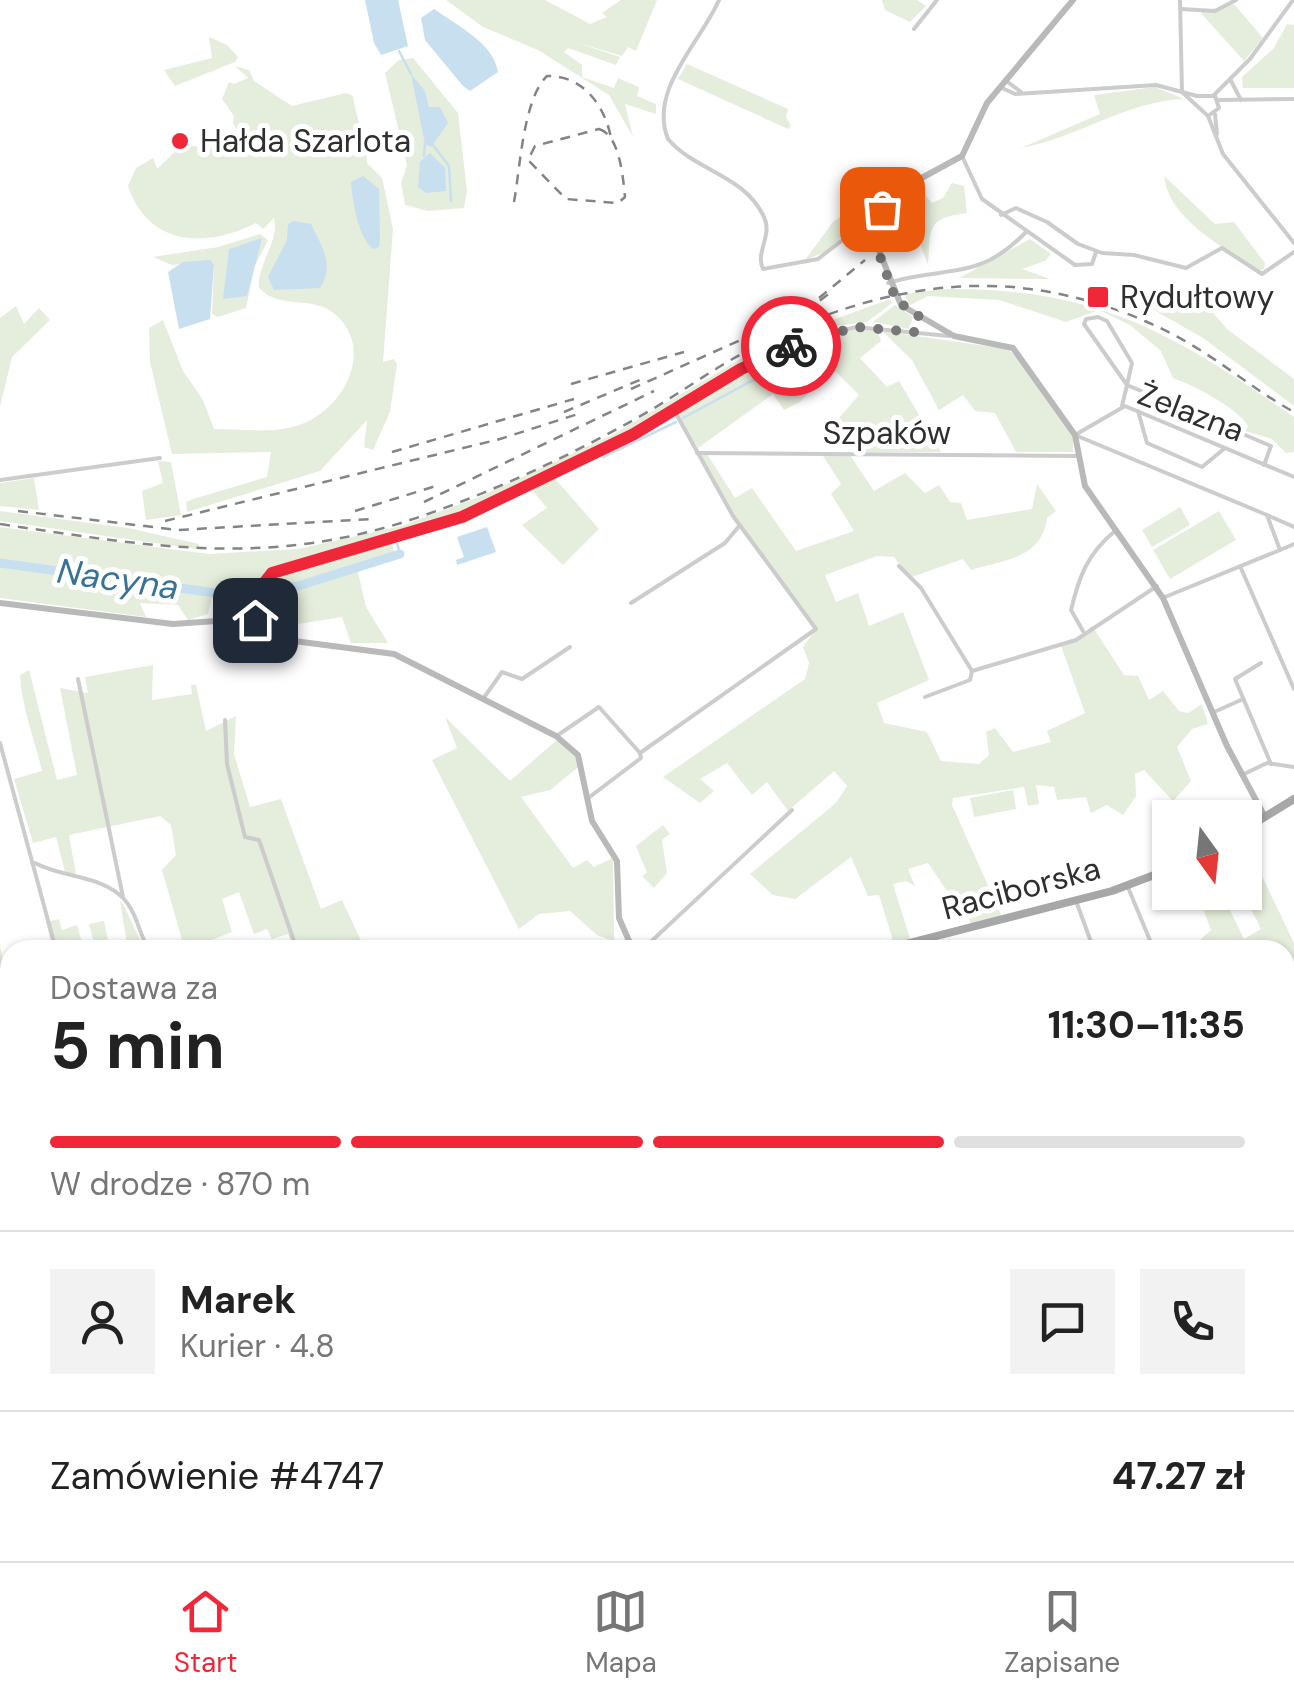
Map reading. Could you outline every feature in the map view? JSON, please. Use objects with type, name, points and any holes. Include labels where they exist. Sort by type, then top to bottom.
[{"type":"main road","points":[[1262,819],[1294,799]]},
{"type":"main road","name":"Raciborska","points":[[921,940],[1127,886],[1152,876]]},
{"type":"street","points":[[719,0],[666,94],[663,122],[676,148],[734,182],[758,206],[768,228],[760,259],[763,269],[818,259],[916,181],[962,156],[978,120],[1002,84],[1074,0]]},
{"type":"street","points":[[914,29],[937,0]]},
{"type":"street","points":[[1180,0],[1182,92],[1208,116],[1223,154],[1294,243]]},
{"type":"street","points":[[1180,10],[1215,11],[1236,0]]},
{"type":"street","points":[[1217,98],[1293,0]]},
{"type":"street","points":[[1229,80],[1238,100]]},
{"type":"street","points":[[1002,84],[1012,94],[1150,84],[1217,98],[1294,99]]},
{"type":"street","points":[[1197,104],[1201,96]]},
{"type":"street","points":[[1217,98],[1220,108]]},
{"type":"street","points":[[1208,116],[1238,100]]},
{"type":"street","points":[[1215,114],[1217,139]]},
{"type":"street","points":[[962,156],[976,191],[1026,232],[1075,266],[1092,264],[1096,252]]},
{"type":"street","points":[[1001,214],[1016,208],[1096,252],[1134,255],[1186,268],[1222,248],[1262,274],[1294,252]]},
{"type":"street","points":[[867,221],[898,302],[954,336]]},
{"type":"street","points":[[888,283],[910,276],[966,272],[1026,232]]},
{"type":"street","points":[[914,332],[920,317]]},
{"type":"street","points":[[1122,406],[1127,385],[1132,367],[1128,354],[1106,321],[1086,319],[1084,324],[1127,385],[1271,446],[1264,465]]},
{"type":"street","points":[[260,618],[264,588],[276,572],[462,517],[674,410],[766,356],[820,335],[856,327],[954,336],[1013,348],[1075,435],[1082,481],[1163,598],[1212,712],[1265,817]]},
{"type":"street","name":"Żelazna","points":[[1075,435],[1122,406],[1294,478]]},
{"type":"street","points":[[640,752],[808,638],[814,626],[740,526],[674,410]]},
{"type":"street","points":[[1138,411],[1146,443],[1202,467],[1225,448]]},
{"type":"street","points":[[1075,435],[1294,527]]},
{"type":"street","name":"Szpaków","points":[[697,454],[1078,456]]},
{"type":"street","points":[[0,480],[160,458]]},
{"type":"street","points":[[1267,516],[1280,550]]},
{"type":"street","points":[[630,603],[724,543],[740,526]]},
{"type":"street","points":[[1083,631],[1071,610],[1076,588],[1095,548],[1114,531]]},
{"type":"street","points":[[1163,598],[1294,544]]},
{"type":"street","points":[[899,566],[920,588],[972,672],[970,680],[925,697]]},
{"type":"street","points":[[1240,566],[1294,689]]},
{"type":"street","points":[[972,672],[1076,640],[1083,631],[1156,586]]},
{"type":"street","points":[[0,602],[173,624],[260,618],[294,641],[394,654],[556,736],[578,756],[595,826],[618,860],[619,918],[628,940]]},
{"type":"street","points":[[484,698],[502,672],[522,679],[570,647]]},
{"type":"street","points":[[1261,664],[1235,679],[1271,764]]},
{"type":"street","points":[[78,679],[123,898],[145,940]]},
{"type":"street","points":[[1212,712],[1243,699]]},
{"type":"street","points":[[556,736],[599,707],[640,752],[641,758],[588,799]]},
{"type":"street","points":[[225,720],[227,764],[245,837],[259,840],[294,940]]},
{"type":"street","points":[[0,743],[54,940]]},
{"type":"street","points":[[1242,775],[1271,764],[1294,767]]},
{"type":"street","points":[[0,771],[8,769]]},
{"type":"street","points":[[653,940],[792,810]]},
{"type":"street","points":[[35,863],[51,872],[102,883],[123,898]]},
{"type":"street","points":[[1127,886],[1150,940]]},
{"type":"street","points":[[1076,900],[1090,940]]},
{"type":"green space","points":[[446,0],[545,0],[590,24],[607,17],[602,13],[621,0],[657,0],[636,51],[628,47],[622,56],[575,42],[620,57],[616,65],[568,48],[564,52],[582,65],[582,77],[614,88],[618,78],[639,87],[637,96],[656,104],[656,114],[625,104],[633,137],[609,95],[538,50],[483,27]]},
{"type":"green space","points":[[882,0],[917,0],[926,6],[910,22],[885,10]]},
{"type":"green space","points":[[1234,4],[1263,38],[1244,61],[1200,12]]},
{"type":"green space","points":[[1287,24],[1294,25],[1294,88],[1243,88],[1242,77],[1274,48]]},
{"type":"green space","points":[[209,37],[227,45],[238,57],[235,62],[175,86],[164,70],[212,58]]},
{"type":"green space","points":[[413,58],[458,113],[467,191],[464,208],[428,211],[405,205],[401,183],[407,165],[385,73],[399,60]]},
{"type":"green space","points":[[687,64],[788,109],[786,117],[791,126],[788,129],[678,79]]},
{"type":"green space","points":[[235,66],[249,70],[254,81],[292,106],[346,93],[353,96],[367,163],[382,178],[393,229],[383,362],[394,359],[397,364],[390,412],[373,450],[364,447],[367,420],[320,471],[187,512],[186,502],[267,477],[271,452],[172,454],[150,362],[149,328],[163,320],[183,371],[203,400],[214,429],[279,429],[315,418],[340,394],[353,362],[348,329],[336,315],[317,305],[277,299],[259,288],[274,235],[274,218],[263,229],[256,223],[217,237],[180,237],[149,221],[128,186],[136,168],[153,158],[157,169],[182,145],[242,151],[280,148],[257,133],[239,134],[234,116],[222,99],[229,82],[248,78]]},
{"type":"green space","points":[[1155,87],[1184,99],[1142,106],[1021,148],[1100,114],[1094,95]]},
{"type":"green space","points":[[865,170],[871,170],[867,189],[876,206],[825,252],[805,260],[833,222],[846,213]]},
{"type":"green space","points":[[1164,176],[1215,224],[1234,222],[1265,263],[1264,269],[1259,271],[1188,220],[1176,207]]},
{"type":"green space","points":[[952,183],[964,186],[967,213],[944,218],[933,227],[928,265],[917,235],[899,236],[896,210],[924,194],[932,203],[943,198]]},
{"type":"green space","points":[[260,234],[268,240],[255,266],[246,308],[218,317],[212,314],[214,266],[210,261],[172,265],[153,257],[218,247]]},
{"type":"green space","points":[[1030,239],[1051,254],[1045,261],[1022,269],[1050,279],[959,278]]},
{"type":"green space","points":[[1175,286],[1198,295],[1227,329],[1294,379],[1294,406],[1203,338],[1159,313],[1136,291],[1165,292]]},
{"type":"green space","points":[[945,289],[1047,297],[1091,307],[1131,321],[1170,339],[1294,417],[1294,452],[1286,453],[1272,439],[1245,431],[1248,426],[1225,405],[1173,378],[1161,351],[1130,325],[1099,310],[1066,322],[999,300],[928,296],[910,305],[904,294]]},
{"type":"green space","points":[[890,299],[892,303],[867,322],[836,326],[756,357],[634,432],[457,516],[265,575],[261,587],[216,592],[0,562],[0,527],[209,554],[298,549],[401,526],[479,497],[612,435],[764,345]]},
{"type":"green space","points":[[895,305],[913,317],[909,329],[873,322]]},
{"type":"green space","points":[[16,306],[24,324],[39,308],[50,320],[12,357],[0,407],[0,318]]},
{"type":"green space","points":[[876,327],[881,341],[860,358],[887,387],[899,381],[941,452],[865,452],[833,425],[859,395],[836,372],[827,373],[800,402],[784,410],[773,394],[698,448],[674,410],[795,345],[848,330]]},
{"type":"green space","points":[[882,331],[1007,349],[1019,358],[1073,437],[1073,452],[1016,452],[995,413],[975,411],[963,395],[939,410],[912,360]]},
{"type":"green space","points":[[697,453],[707,454],[735,498],[752,488],[796,551],[854,531],[831,494],[841,484],[823,456],[850,455],[874,491],[905,473],[925,493],[939,485],[950,502],[961,503],[967,520],[1032,509],[1037,484],[1056,511],[1047,518],[1038,542],[1009,560],[971,570],[963,559],[909,578],[894,557],[877,556],[825,575],[836,602],[858,593],[869,626],[903,612],[929,680],[877,703],[884,723],[927,732],[941,761],[979,764],[989,755],[986,732],[995,728],[1013,752],[1051,742],[1047,731],[1085,713],[1060,643],[1075,640],[1092,626],[1124,675],[1138,676],[1149,700],[1163,691],[1179,711],[1188,713],[1202,704],[1208,724],[1192,729],[1177,747],[1191,781],[1172,800],[1144,770],[1135,774],[1136,796],[1123,815],[1107,805],[1091,813],[1086,797],[1057,800],[1054,787],[1036,785],[1039,804],[1028,806],[1024,787],[953,798],[952,805],[1003,919],[973,927],[953,890],[947,891],[928,863],[908,869],[915,886],[906,881],[893,884],[910,940],[893,940],[879,895],[868,896],[851,857],[795,899],[773,895],[750,874],[836,803],[847,786],[834,771],[788,811],[767,782],[752,795],[727,763],[700,779],[714,791],[700,803],[663,777],[805,679],[809,663],[803,647],[816,629],[733,516]]},
{"type":"green space","points":[[158,461],[171,462],[181,515],[146,520],[142,491],[163,483]]},
{"type":"green space","points":[[551,474],[599,529],[563,565],[522,525],[547,508],[528,485]]},
{"type":"green space","points":[[34,478],[39,510],[0,506],[0,483]]},
{"type":"green space","points":[[1180,507],[1190,525],[1152,547],[1142,530]]},
{"type":"green space","points":[[0,511],[128,528],[199,544],[197,549],[0,521]]},
{"type":"green space","points":[[1219,511],[1236,540],[1170,579],[1153,550]]},
{"type":"green space","points":[[392,543],[394,554],[299,584],[267,586],[271,575]]},
{"type":"green space","points":[[0,565],[180,592],[263,593],[212,598],[208,614],[188,620],[178,605],[140,603],[146,617],[0,598]]},
{"type":"green space","points":[[357,568],[366,607],[388,643],[351,643],[342,617],[298,624],[292,610],[269,609],[267,590],[299,587]]},
{"type":"green space","points":[[153,665],[152,700],[192,694],[191,685],[196,685],[206,731],[236,716],[234,754],[250,807],[281,799],[321,909],[342,900],[361,940],[291,940],[288,934],[272,939],[267,929],[254,934],[239,892],[222,899],[232,932],[211,940],[182,940],[162,870],[176,855],[171,825],[160,816],[69,835],[76,874],[65,872],[56,837],[33,843],[14,779],[42,771],[20,675],[29,670],[57,780],[77,775],[60,688],[88,693],[85,677]]},
{"type":"green space","points":[[445,717],[510,781],[559,738],[572,747],[581,765],[550,790],[521,797],[573,868],[587,860],[594,867],[613,858],[614,940],[597,935],[570,911],[539,914],[519,929],[432,760],[457,748]]},
{"type":"green space","points":[[1013,790],[1016,809],[974,817],[970,798]]},
{"type":"green space","points":[[663,825],[670,834],[662,840],[667,873],[654,888],[642,876],[647,873],[636,846]]},
{"type":"green space","points":[[1262,876],[1293,940],[1201,939],[1211,930],[1203,910],[1230,910],[1244,939],[1261,929],[1252,910],[1262,910]]},
{"type":"green space","points":[[120,901],[140,940],[126,940]]},
{"type":"green space","points":[[59,919],[62,930],[77,925],[81,940],[50,940],[46,922]]},
{"type":"green space","points":[[104,921],[108,940],[93,940],[89,924]]},
{"type":"water","points":[[365,0],[398,0],[408,46],[381,55],[374,43]]},
{"type":"water","points":[[434,9],[482,44],[498,72],[470,91],[463,86],[425,40],[421,18]]},
{"type":"water","points":[[411,74],[425,91],[429,107],[440,107],[448,123],[431,147],[425,144]]},
{"type":"water","points":[[430,153],[445,168],[446,191],[426,193],[418,187],[420,162]]},
{"type":"water","points":[[363,176],[379,189],[380,239],[379,247],[373,249],[360,228],[353,199],[351,182]]},
{"type":"water","points":[[288,224],[311,224],[323,248],[327,264],[320,288],[274,290],[268,277],[287,240]]},
{"type":"water","points":[[262,238],[247,296],[223,299],[229,249]]},
{"type":"water","points":[[210,260],[214,265],[210,319],[179,329],[168,272],[183,262]]},
{"type":"water","points":[[487,527],[496,552],[457,565],[456,560],[464,557],[457,537]]},
{"type":"waterway","name":"Nacyna","points":[[399,51],[411,74]]},
{"type":"waterway","name":"Nacyna","points":[[424,156],[425,144]]},
{"type":"waterway","points":[[433,145],[449,166],[451,201]]},
{"type":"waterway","points":[[683,418],[796,357],[840,344]]},
{"type":"waterway","points":[[603,457],[676,422]]},
{"type":"waterway","name":"Nacyna","points":[[397,543],[400,554]]},
{"type":"waterway","name":"Nacyna","points":[[0,563],[216,593],[298,586],[400,554]]},
{"type":"railway","points":[[514,202],[528,118],[547,76],[571,81],[590,95],[604,115],[611,138]]},
{"type":"railway","points":[[599,129],[612,139],[619,158],[625,197],[618,203],[566,199],[528,160],[535,146],[599,129]]},
{"type":"railway","points":[[819,298],[865,260]]},
{"type":"railway","points":[[0,524],[110,540],[213,548],[264,548],[369,532],[452,505],[560,458],[637,418],[747,351],[813,320],[884,298],[957,287],[1030,289],[1118,310],[1181,339],[1294,412]]},
{"type":"railway","points":[[791,322],[830,293]]},
{"type":"railway","points":[[752,325],[802,305]]},
{"type":"railway","points":[[631,389],[745,338]]},
{"type":"railway","points":[[571,384],[684,352]]},
{"type":"railway","points":[[564,412],[642,379]]},
{"type":"railway","points":[[424,502],[654,391]]},
{"type":"railway","points":[[392,452],[574,399]]},
{"type":"railway","points":[[165,521],[500,439],[581,413]]},
{"type":"railway","points":[[355,511],[436,486]]},
{"type":"railway","points":[[18,511],[178,530],[372,519]]},
{"type":"way so far","points":[[791,346],[856,327],[914,332],[920,317],[896,300],[867,221],[882,209]]},
{"type":"place","name":"Hałda Szarlota","points":[[180,141]]},
{"type":"place","name":"Rydułtowy","points":[[1098,297]]},
{"type":"route","points":[[255,620],[263,615],[265,582],[272,573],[462,517],[634,434],[741,369],[791,346]]}]
